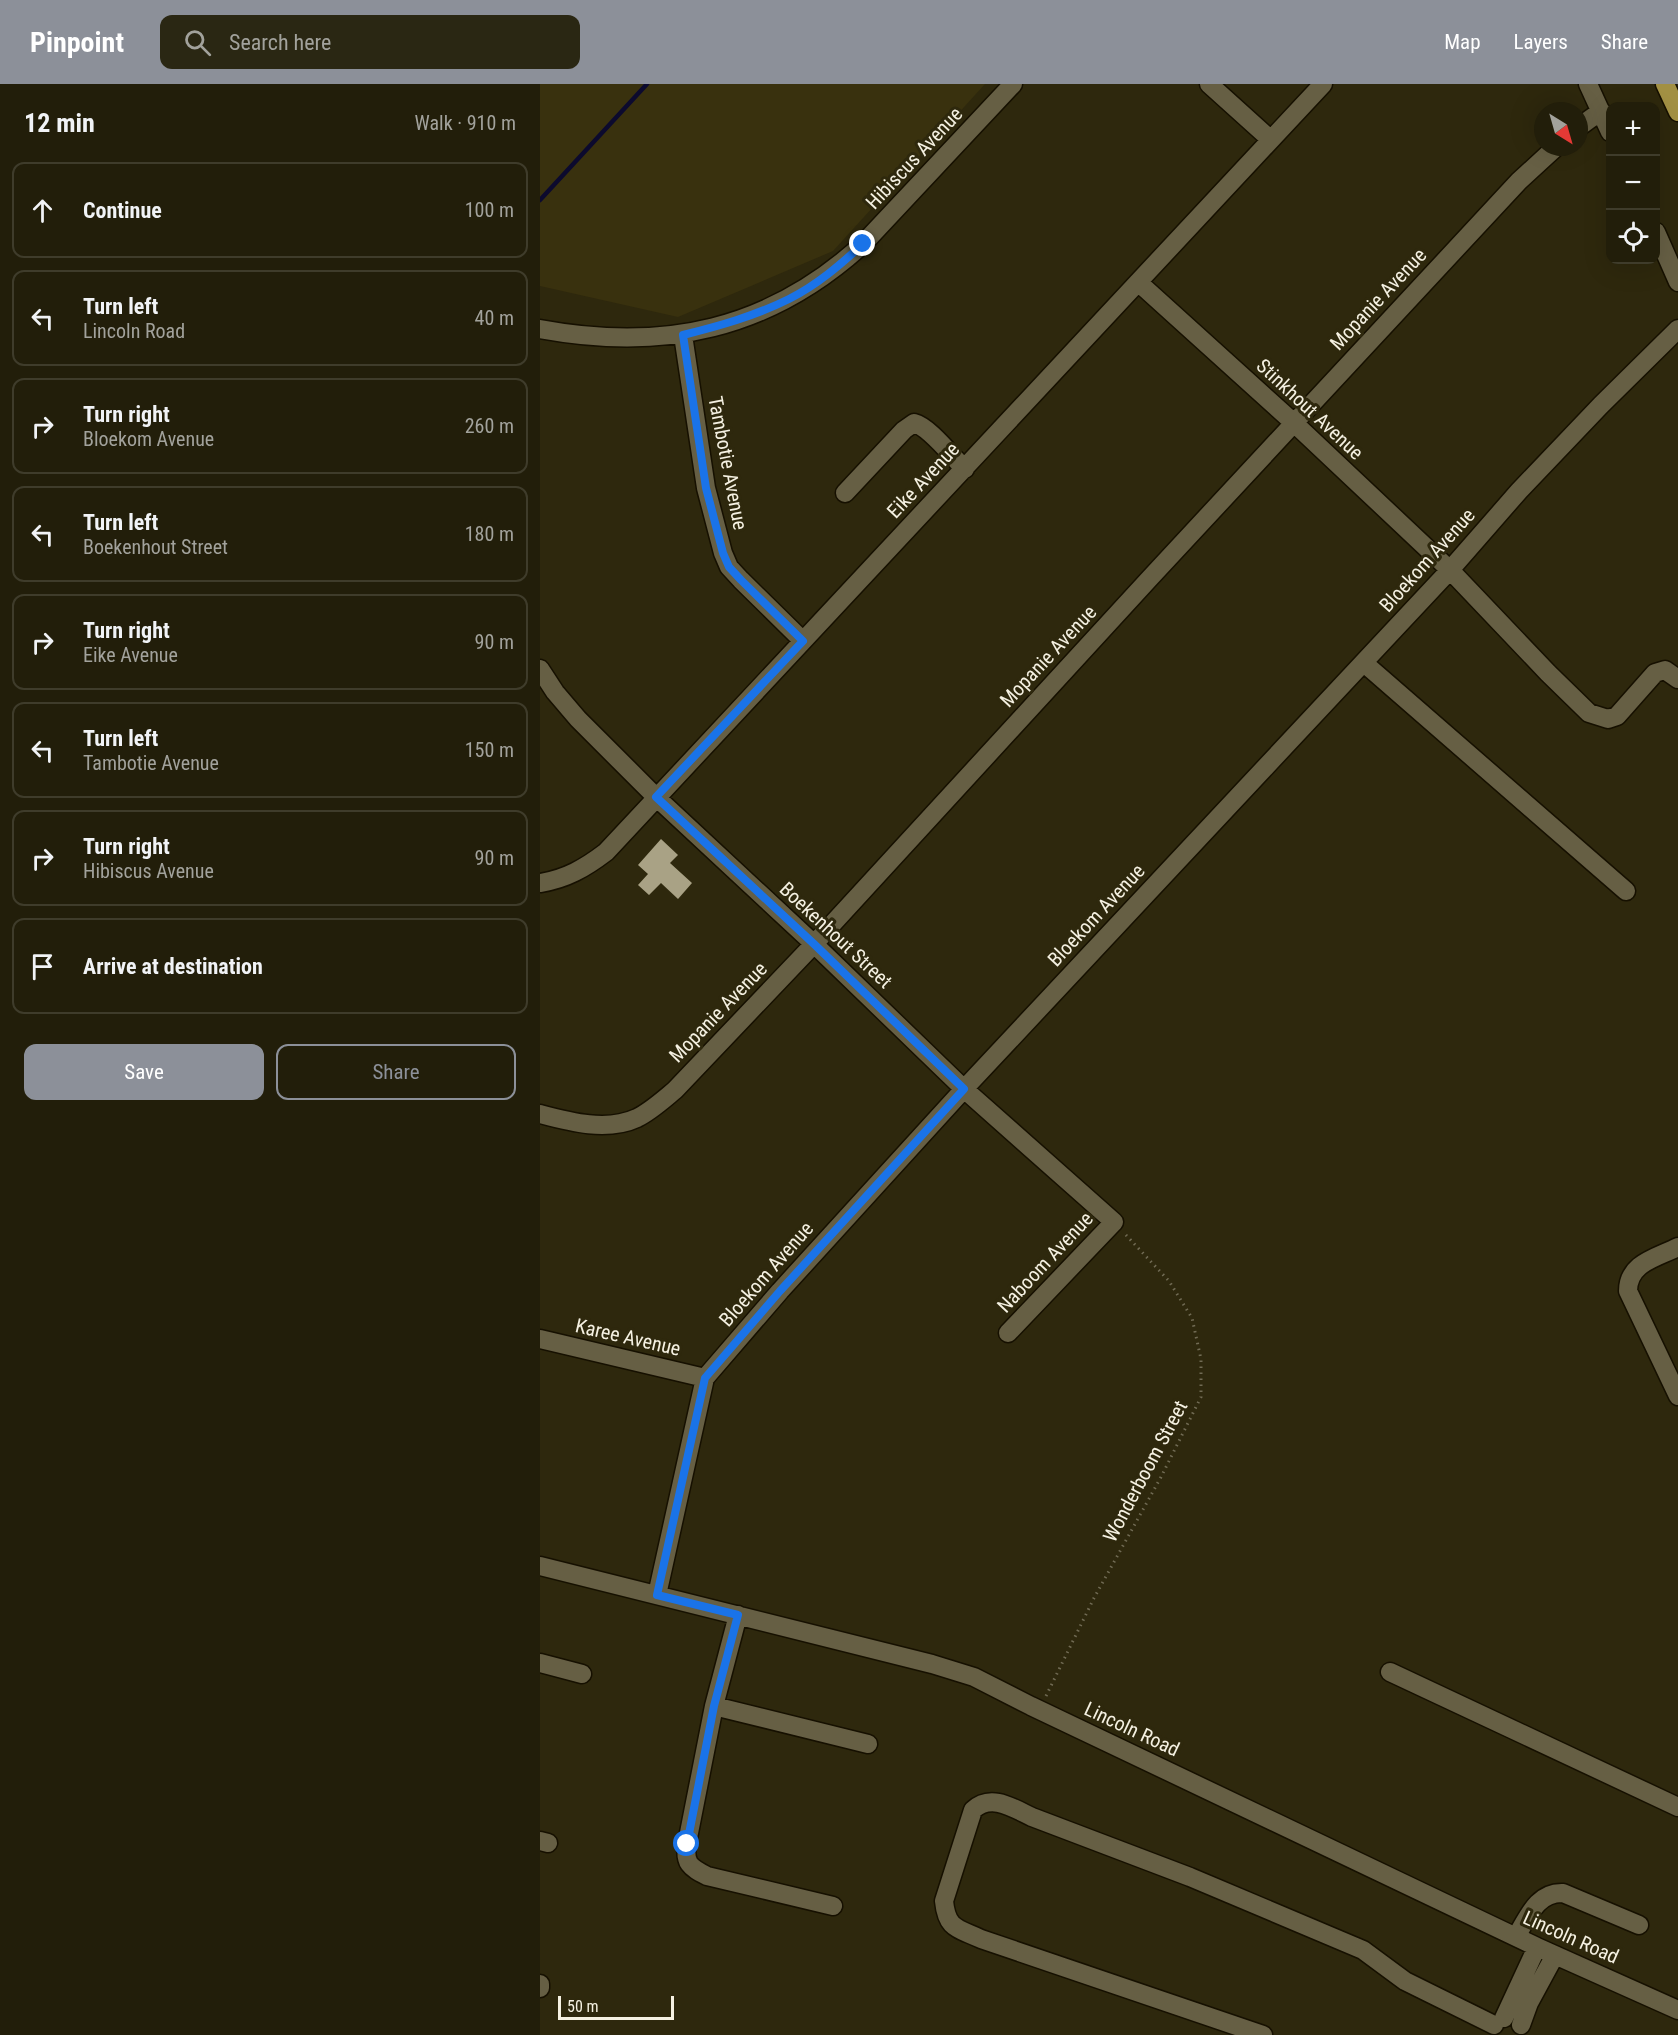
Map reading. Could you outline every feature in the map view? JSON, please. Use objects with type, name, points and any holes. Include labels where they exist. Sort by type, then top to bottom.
[{"type":"main road","points":[[1665,84],[1678,112]]},
{"type":"street","name":"Hibiscus Avenue","points":[[540,329],[579,336],[617,339],[683,335],[731,323],[788,300],[838,267],[863,244],[1013,84]]},
{"type":"street","points":[[1209,84],[1270,140]]},
{"type":"street","name":"Eike Avenue","points":[[540,883],[571,875],[590,865],[606,852],[1323,84]]},
{"type":"street","points":[[1588,84],[1606,122]]},
{"type":"street","points":[[1588,121],[1601,111]]},
{"type":"street","name":"Mopanie Avenue","points":[[540,1114],[603,1125],[619,1124],[636,1119],[675,1090],[814,944],[1519,181],[1546,156]]},
{"type":"street","points":[[1660,241],[1678,282]]},
{"type":"street","name":"Stinkhout Avenue","points":[[1138,282],[1294,423],[1450,570],[1589,713],[1608,719],[1617,716],[1655,673],[1665,670],[1678,679]]},
{"type":"street","name":"Bloekom Avenue","points":[[657,1595],[705,1378],[780,1291],[964,1089],[1364,663],[1519,491],[1678,329]]},
{"type":"street","name":"Tambotie Avenue","points":[[683,335],[706,488],[723,553],[729,567],[803,641]]},
{"type":"street","points":[[845,494],[904,430],[914,423],[919,424],[933,436],[965,469]]},
{"type":"street","points":[[1364,663],[1626,891]]},
{"type":"street","name":"Boekenhout Street","points":[[540,669],[555,692],[578,719],[656,797],[814,944],[964,1089],[1114,1222]]},
{"type":"street","name":"Naboom Avenue","points":[[1008,1334],[1114,1222]]},
{"type":"street","points":[[1678,1247],[1638,1266],[1632,1272],[1628,1283],[1633,1305],[1678,1396]]},
{"type":"street","name":"Karee Avenue","points":[[540,1339],[705,1378]]},
{"type":"street","name":"Lincoln Road","points":[[540,1566],[932,1664],[974,1677],[1537,1947],[1678,2010]]},
{"type":"street","points":[[738,1615],[714,1706],[686,1859],[690,1866],[707,1876],[833,1906]]},
{"type":"street","points":[[540,1663],[582,1674]]},
{"type":"street","points":[[1390,1671],[1678,1807]]},
{"type":"street","points":[[714,1706],[868,1744]]},
{"type":"street","points":[[1263,2035],[981,1938],[951,1925],[945,1916],[944,1902],[974,1810],[980,1803],[991,1801],[1009,1806],[1032,1817],[1190,1877],[1363,1950],[1405,1981],[1507,2028]]},
{"type":"street","points":[[1516,1937],[1538,1901],[1550,1893],[1563,1893],[1639,1925]]},
{"type":"street","points":[[1507,2028],[1537,1947]]},
{"type":"street","points":[[1507,2028],[1529,2003],[1555,1955]]},
{"type":"path","name":"Wonderboom Street","points":[[1039,1710],[1094,1598],[1161,1477],[1201,1397],[1201,1359],[1192,1318],[1169,1281],[1114,1222]]},
{"type":"shaded area","points":[[540,84],[985,84],[833,251],[678,317],[540,286]]},
{"type":"building","points":[[661,839],[678,855],[670,863],[692,883],[678,899],[661,883],[649,895],[638,885],[648,874],[638,865]]},
{"type":"waterway","points":[[540,200],[647,84]]},
{"type":"route","points":[[687,1844],[714,1706],[738,1615],[657,1595],[705,1378],[856,1206],[964,1089],[814,944],[656,797],[803,641],[729,567],[723,553],[706,488],[683,335],[731,323],[788,300],[838,267],[863,244]]}]
